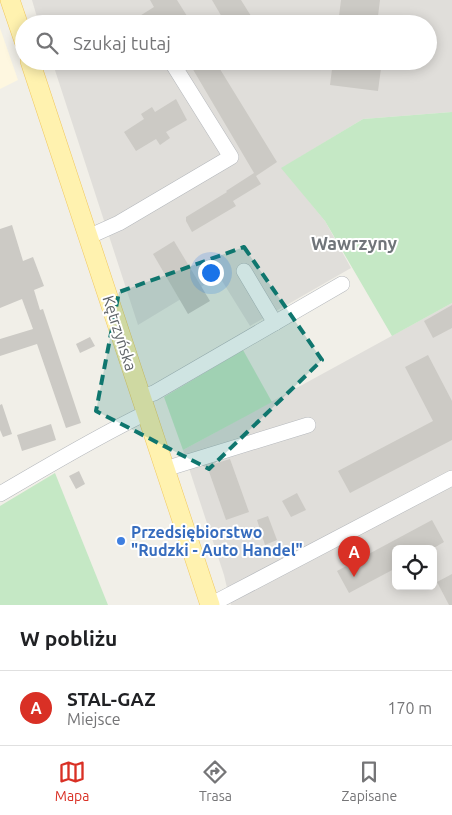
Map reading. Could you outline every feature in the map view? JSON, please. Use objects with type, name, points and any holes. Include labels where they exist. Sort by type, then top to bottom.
[{"type":"main road","points":[[7,4],[15,21]]},
{"type":"main road","name":"Kętrzyńska","points":[[33,70],[210,605]]},
{"type":"street","points":[[88,237],[119,223],[231,157],[177,70]]},
{"type":"street","points":[[244,271],[276,323]]},
{"type":"street","points":[[0,494],[74,450],[143,405],[154,393],[342,284]]},
{"type":"street","points":[[165,469],[308,425]]},
{"type":"street","points":[[210,605],[452,478]]},
{"type":"highlighted area","points":[[244,247],[322,360],[209,469],[96,411],[119,292]]},
{"type":"shaded area","points":[[32,0],[452,0],[452,112],[363,119],[282,168],[325,221],[351,268],[250,326],[219,276],[138,325],[55,70],[437,70],[437,15],[36,15]]},
{"type":"shaded area","points":[[0,28],[18,80],[0,89]]},
{"type":"shaded area","points":[[452,303],[452,605],[231,605],[224,575],[183,450]]},
{"type":"green space","points":[[452,112],[452,303],[392,336],[325,221],[281,168],[363,119]]},
{"type":"green space","points":[[243,350],[272,402],[183,450],[164,397]]},
{"type":"green space","points":[[55,473],[108,605],[0,605],[0,506]]},
{"type":"building","points":[[150,0],[177,0],[186,15],[141,15],[154,7]]},
{"type":"building","points":[[212,0],[241,0],[250,15],[221,15]]},
{"type":"building","points":[[341,0],[380,0],[378,15],[339,15]]},
{"type":"building","points":[[193,70],[221,70],[277,162],[256,176],[261,184],[233,201],[236,206],[192,232],[186,217],[254,173]]},
{"type":"building","points":[[332,70],[381,70],[378,91],[330,85]]},
{"type":"building","points":[[176,99],[187,120],[166,132],[170,138],[160,145],[156,139],[136,151],[124,132],[144,119],[141,114],[152,107],[155,112]]},
{"type":"building","points":[[12,225],[23,261],[33,257],[44,286],[34,290],[40,310],[43,309],[81,423],[66,428],[37,344],[0,356],[0,339],[33,329],[22,299],[0,308],[0,229]]},
{"type":"building","points":[[174,241],[210,301],[188,314],[153,254]]},
{"type":"building","points":[[452,305],[452,328],[433,338],[424,321]]},
{"type":"building","points":[[90,337],[95,346],[80,353],[76,344]]},
{"type":"building","points":[[428,355],[452,401],[452,440],[350,493],[338,471],[433,421],[405,367]]},
{"type":"building","points":[[2,404],[12,434],[3,437],[0,430],[0,405]]},
{"type":"building","points":[[51,424],[56,440],[22,451],[17,435]]},
{"type":"building","points":[[230,459],[249,512],[226,520],[207,466]]},
{"type":"building","points":[[79,471],[85,484],[76,489],[69,476]]},
{"type":"building","points":[[297,493],[306,510],[291,517],[282,501]]},
{"type":"building","points":[[268,516],[277,540],[265,545],[257,520]]},
{"type":"building","points":[[432,520],[444,542],[437,546],[392,545],[392,570],[349,593],[337,571]]},
{"type":"building","points":[[452,574],[452,605],[449,605],[437,582]]},
{"type":"place","name":"Przedsiębiorstwo \"Rudzki - Auto Handel\"","points":[[121,541]]},
{"type":"place","name":"STAL-GAZ","points":[[354,577]]},
{"type":"district","name":"Wawrzyny","points":[[354,244]]}]
